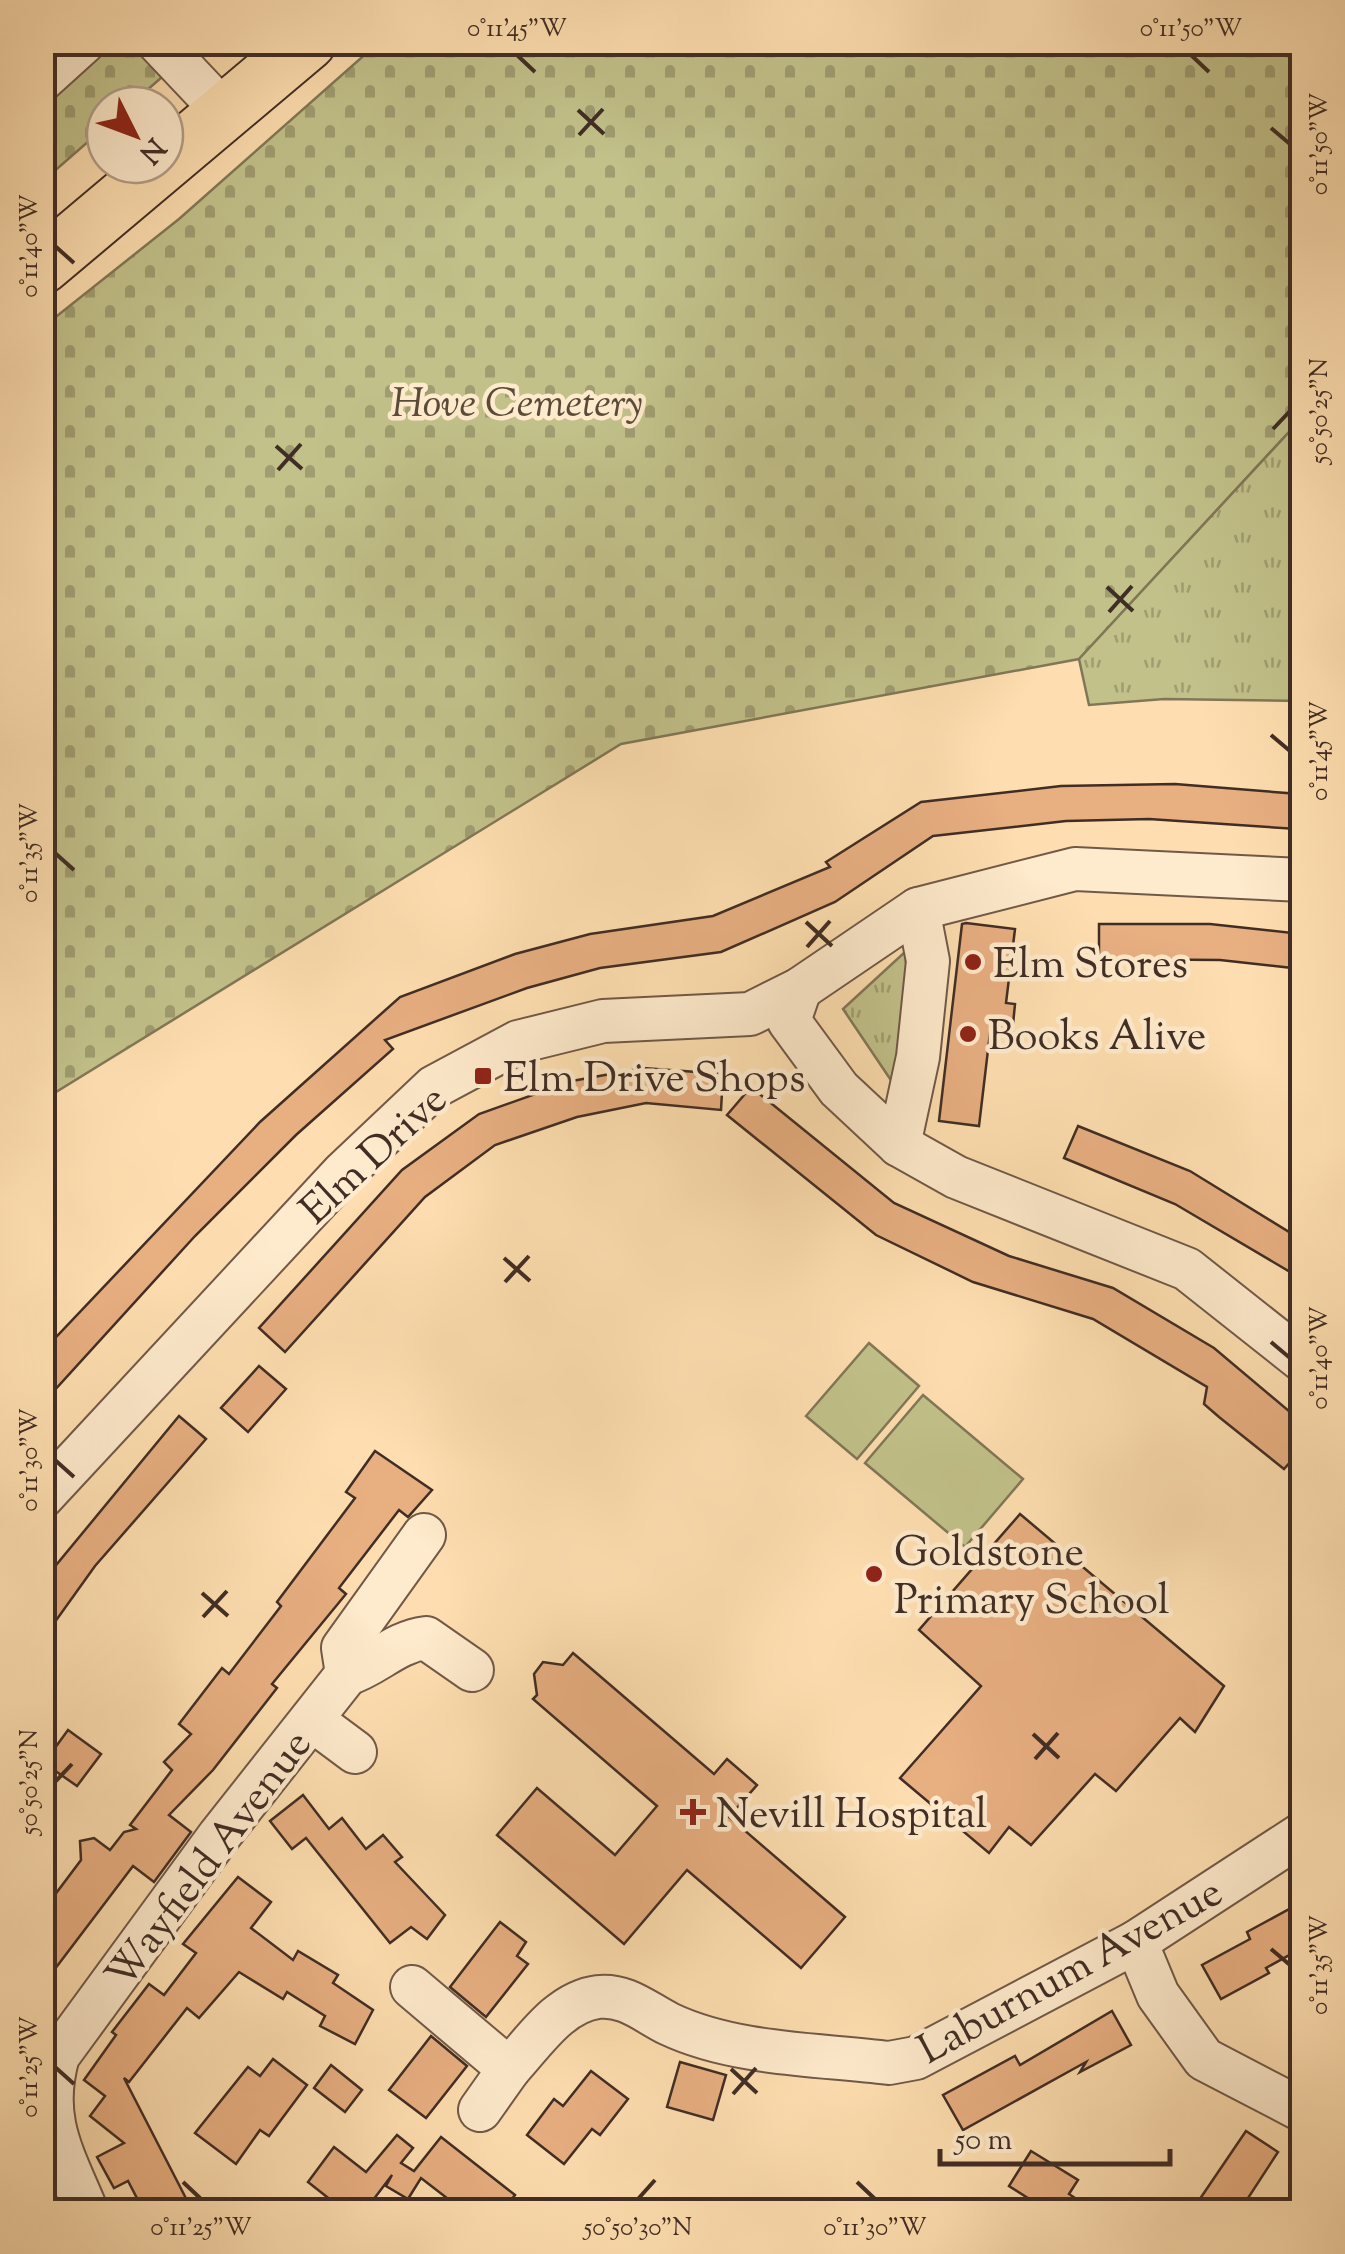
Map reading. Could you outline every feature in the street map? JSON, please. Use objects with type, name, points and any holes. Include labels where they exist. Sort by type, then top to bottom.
[{"type":"main road","points":[[42,266],[198,106],[253,42]]},
{"type":"main road","points":[[198,106],[308,42]]},
{"type":"main road","points":[[42,219],[85,183]]},
{"type":"street","points":[[42,80],[84,42]]},
{"type":"street","points":[[158,42],[198,106]]},
{"type":"street","points":[[898,1145],[918,1057],[928,961],[918,909],[1075,869],[1302,880]]},
{"type":"street","name":"Elm Drive","points":[[42,1497],[343,1173],[434,1087],[518,1042],[603,1021],[750,1014],[800,990],[918,909]]},
{"type":"street","points":[[800,990],[790,1021],[839,1089],[898,1145],[956,1178],[1188,1269],[1302,1360]]},
{"type":"street","points":[[424,1535],[343,1648],[347,1674],[367,1668],[406,1641],[426,1638],[472,1670]]},
{"type":"street","name":"Wayfield Avenue","points":[[87,2212],[51,2126],[49,2088],[58,2056],[219,1836],[347,1674]]},
{"type":"street","points":[[312,1720],[355,1752]]},
{"type":"street","name":"Laburnum Avenue","points":[[480,2110],[556,2016],[598,1998],[621,1997],[671,2024],[723,2044],[889,2063],[916,2058],[1136,1942],[1302,1834]]},
{"type":"street","points":[[1136,1942],[1158,1995],[1204,2060],[1302,2110]]},
{"type":"street","points":[[412,1987],[510,2069]]},
{"type":"green space","points":[[43,43],[201,43],[153,85],[85,85],[85,144],[43,181]]},
{"type":"green space","name":"Hove Cemetery","points":[[378,43],[1302,43],[1302,418],[1079,659],[621,744],[43,1100],[43,327],[179,219]]},
{"type":"green space","points":[[1302,418],[1302,701],[1164,699],[1089,705],[1079,659]]},
{"type":"green space","points":[[919,939],[905,1101],[843,1009]]},
{"type":"green space","points":[[869,1343],[919,1386],[857,1459],[806,1416]]},
{"type":"green space","points":[[923,1395],[1023,1479],[965,1547],[865,1463]]},
{"type":"building","points":[[1175,784],[1299,794],[1297,829],[1149,819],[1066,821],[933,836],[835,902],[721,952],[600,968],[527,988],[385,1040],[393,1049],[296,1135],[195,1236],[42,1404],[42,1352],[260,1122],[400,997],[515,954],[590,934],[713,916],[830,867],[826,862],[921,802],[1061,786]]},
{"type":"building","points":[[962,924],[1015,929],[1006,1003],[1015,1004],[1012,1035],[990,1033],[979,1126],[939,1121]]},
{"type":"building","points":[[1099,924],[1210,924],[1302,934],[1302,969],[1220,960],[1099,959]]},
{"type":"building","points":[[643,1068],[723,1074],[721,1110],[646,1103],[577,1117],[495,1145],[425,1197],[285,1352],[259,1328],[402,1170],[479,1114],[572,1081]]},
{"type":"building","points":[[751,1087],[894,1203],[1009,1256],[1113,1288],[1214,1348],[1302,1422],[1302,1470],[1292,1460],[1284,1469],[1204,1404],[1207,1387],[1093,1319],[973,1282],[876,1235],[727,1115]]},
{"type":"building","points":[[1078,1126],[1190,1171],[1302,1240],[1302,1279],[1175,1204],[1064,1158]]},
{"type":"building","points":[[259,1366],[286,1389],[248,1432],[221,1408]]},
{"type":"building","points":[[179,1416],[206,1439],[95,1566],[42,1640],[43,1581]]},
{"type":"building","points":[[375,1451],[432,1490],[408,1517],[399,1510],[339,1588],[346,1594],[272,1684],[277,1688],[213,1770],[169,1815],[191,1832],[154,1882],[133,1866],[42,1986],[42,1912],[81,1860],[80,1841],[94,1838],[110,1850],[124,1832],[136,1829],[130,1825],[172,1770],[164,1762],[191,1734],[179,1724],[222,1668],[229,1674],[281,1606],[277,1602],[355,1498],[346,1492]]},
{"type":"building","points":[[1020,1514],[1224,1686],[1195,1732],[1180,1718],[1116,1791],[1095,1774],[1031,1845],[1009,1827],[989,1853],[900,1778],[981,1686],[919,1630]]},
{"type":"building","name":"Nevill Hospital","points":[[573,1653],[714,1774],[727,1759],[757,1785],[729,1817],[845,1917],[801,1968],[687,1870],[624,1944],[497,1835],[537,1788],[615,1855],[657,1806],[533,1699],[537,1695],[534,1674],[543,1662],[563,1665]]},
{"type":"building","points":[[68,1730],[101,1754],[77,1786],[44,1763]]},
{"type":"building","points":[[303,1795],[329,1829],[342,1818],[366,1849],[383,1835],[402,1857],[395,1862],[445,1915],[427,1939],[411,1927],[390,1943],[306,1838],[292,1849],[270,1821]]},
{"type":"building","points":[[238,1877],[271,1902],[251,1928],[293,1960],[298,1951],[338,1975],[333,1983],[373,2010],[355,2044],[320,2026],[325,2016],[287,1992],[283,1999],[239,1972],[199,2018],[187,2008],[129,2082],[124,2078],[193,2212],[151,2212],[145,2202],[140,2204],[128,2181],[114,2188],[97,2157],[124,2143],[90,2116],[105,2096],[84,2080],[116,2035],[112,2032],[149,1984],[164,1995],[196,1953],[183,1944]]},
{"type":"building","points":[[1302,1902],[1302,1948],[1266,1968],[1269,1973],[1221,1999],[1202,1965],[1250,1939],[1247,1932]]},
{"type":"building","points":[[500,1922],[526,1942],[517,1956],[528,1964],[486,2017],[450,1987]]},
{"type":"building","points":[[1112,2011],[1131,2045],[1080,2072],[1086,2062],[963,2130],[943,2095],[1015,2056],[1020,2065]]},
{"type":"building","points":[[431,2036],[467,2066],[426,2118],[389,2090]]},
{"type":"building","points":[[273,2059],[307,2085],[269,2136],[260,2130],[236,2164],[195,2133],[248,2067],[260,2076]]},
{"type":"building","points":[[680,2062],[726,2075],[713,2120],[667,2107]]},
{"type":"building","points":[[331,2065],[362,2090],[345,2112],[314,2088]]},
{"type":"building","points":[[591,2071],[628,2099],[600,2135],[592,2129],[564,2164],[527,2135],[554,2099],[563,2106]]},
{"type":"building","points":[[1246,2131],[1278,2152],[1239,2212],[1191,2212]]},
{"type":"building","points":[[397,2135],[413,2148],[401,2163],[414,2171],[441,2137],[515,2195],[502,2212],[465,2212],[421,2178],[408,2199],[386,2186],[392,2175],[364,2212],[346,2212],[308,2182],[334,2147],[366,2172]]},
{"type":"building","points":[[1031,2151],[1078,2180],[1069,2194],[1096,2212],[1050,2212],[1009,2186]]},
{"type":"place","name":"Elm Stores","points":[[973,962]]},
{"type":"place","name":"Books Alive","points":[[968,1034]]},
{"type":"place","name":"Elm Drive Shops","points":[[483,1076]]},
{"type":"place","name":"Goldstone Primary School","points":[[874,1574]]},
{"type":"place","name":"Nevill Hospital","points":[[693,1812]]}]
